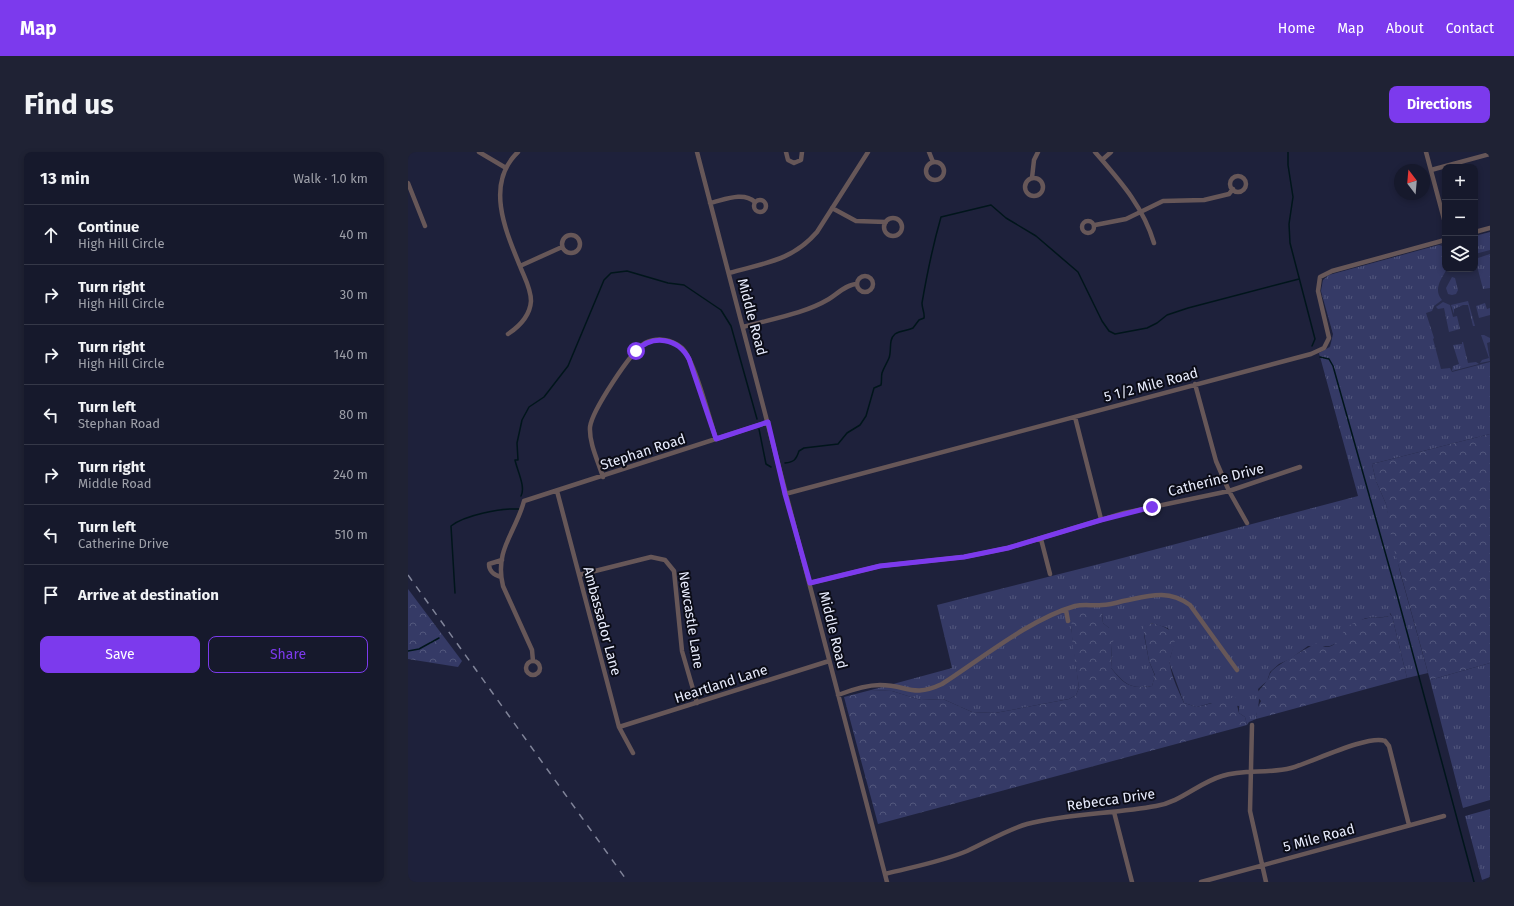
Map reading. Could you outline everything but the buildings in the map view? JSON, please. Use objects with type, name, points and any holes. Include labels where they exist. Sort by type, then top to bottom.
[{"type":"street","points":[[479,152],[506,168]]},
{"type":"street","points":[[508,334],[522,324],[530,307],[529,288],[507,231],[500,202],[500,185],[506,168],[518,152]]},
{"type":"street","name":"Middle Road","points":[[696,152],[768,422],[785,494],[810,583],[829,662],[887,882]]},
{"type":"street","points":[[786,152],[788,160],[794,163],[801,160],[802,152]]},
{"type":"street","points":[[729,273],[786,257],[812,237],[868,152]]},
{"type":"street","points":[[929,152],[932,162]]},
{"type":"street","points":[[1032,178],[1034,160],[1038,152]]},
{"type":"street","points":[[1096,152],[1126,188],[1141,211],[1154,243]]},
{"type":"street","points":[[1102,160],[1111,152]]},
{"type":"street","points":[[1426,152],[1442,210]]},
{"type":"street","points":[[1431,170],[1490,154]]},
{"type":"street","points":[[932,162],[940,164],[943,168],[943,176],[938,180],[930,179],[926,174],[928,166],[932,162]]},
{"type":"street","points":[[408,183],[425,226]]},
{"type":"street","points":[[1095,225],[1120,221],[1163,200],[1204,200],[1229,194],[1233,189]]},
{"type":"street","points":[[710,203],[738,197],[749,198],[755,202]]},
{"type":"street","points":[[832,208],[856,221],[886,222],[890,218],[899,220],[903,225],[902,231],[895,236],[889,235],[884,228],[886,222]]},
{"type":"street","points":[[1478,228],[1490,227]]},
{"type":"street","points":[[1478,231],[1490,227]]},
{"type":"street","points":[[567,235],[576,236],[580,241],[580,247],[572,253],[566,252],[562,247],[561,241],[567,235]]},
{"type":"street","name":"5 1/2 Mile Road","points":[[785,494],[1311,354],[1324,348],[1329,338],[1318,291],[1320,277],[1332,271],[1442,241]]},
{"type":"street","points":[[520,266],[562,247]]},
{"type":"street","points":[[743,327],[809,309],[829,299],[851,285],[857,284]]},
{"type":"street","points":[[603,476],[591,440],[592,419],[598,406],[636,351],[650,341],[667,340],[678,345],[686,353],[716,439]]},
{"type":"street","points":[[1195,384],[1216,461],[1228,491],[1247,523]]},
{"type":"street","points":[[1075,418],[1101,520]]},
{"type":"street","name":"Stephan Road","points":[[502,560],[506,540],[521,512],[524,501],[768,422]]},
{"type":"street","name":"Catherine Drive","points":[[810,583],[880,566],[985,553],[1041,539],[1101,520],[1228,491],[1300,467]]},
{"type":"street","name":"Ambassador Lane","points":[[557,491],[619,727],[633,753]]},
{"type":"street","points":[[1041,539],[1050,574]]},
{"type":"street","name":"Newcastle Lane","points":[[579,575],[650,557],[660,558],[668,563],[675,576],[683,656],[697,703]]},
{"type":"street","points":[[501,577],[493,574],[489,568],[489,564],[502,560],[501,577],[503,586],[532,650],[533,661]]},
{"type":"street","points":[[838,695],[848,691],[881,685],[916,692],[929,690],[942,684],[1026,629],[1066,610],[1084,604],[1104,605],[1153,595],[1169,595],[1180,598],[1190,605],[1237,670]]},
{"type":"street","points":[[1066,610],[1068,621]]},
{"type":"street","name":"Heartland Lane","points":[[619,727],[829,662]]},
{"type":"street","points":[[1252,725],[1250,811],[1266,882]]},
{"type":"street","name":"Rebecca Drive","points":[[885,874],[958,855],[999,835],[1026,825],[1168,803],[1215,778],[1233,774],[1289,768],[1338,750],[1379,739],[1386,739],[1389,746],[1409,825]]},
{"type":"street","points":[[1114,812],[1132,882]]},
{"type":"street","name":"5 Mile Road","points":[[1201,882],[1444,816]]},
{"type":"shaded area","points":[[1490,232],[1490,410],[1320,357],[1319,353],[1329,347],[1333,341],[1333,334],[1321,291],[1323,280],[1329,275],[1442,244],[1442,272],[1478,272],[1478,235]]},
{"type":"green space","points":[[1490,232],[1490,250],[1478,253],[1478,235]]},
{"type":"green space","points":[[1439,245],[1442,246],[1442,272],[1445,272],[1440,281],[1438,292],[1442,300],[1434,306],[1432,311],[1426,313],[1434,338],[1441,369],[1450,368],[1452,372],[1490,362],[1490,434],[1372,464],[1376,481],[1386,504],[1400,572],[1428,673],[1407,678],[1390,613],[1389,616],[1367,618],[1351,628],[1339,642],[1330,646],[1308,646],[1290,659],[1279,664],[1270,672],[1267,681],[1258,689],[1259,701],[1256,719],[1249,722],[1247,725],[1245,717],[1239,713],[1239,706],[1211,703],[1197,707],[1184,703],[1170,665],[1170,658],[1174,644],[1168,628],[1151,623],[1144,635],[1149,661],[1155,676],[1152,686],[1138,687],[1124,682],[1111,668],[1112,644],[1109,628],[1103,623],[1102,613],[1071,626],[1079,688],[1076,695],[1069,699],[995,713],[972,712],[943,699],[921,700],[892,691],[871,690],[952,668],[937,605],[1358,496],[1319,353],[1330,347],[1333,334],[1321,291],[1323,280],[1329,275]]},
{"type":"green space","points":[[1490,254],[1490,288],[1483,289],[1478,270],[1478,258]]},
{"type":"green space","points":[[1452,277],[1455,278],[1458,290],[1456,294],[1452,295],[1448,294],[1446,288]]},
{"type":"green space","points":[[1468,301],[1475,326],[1473,326],[1468,305],[1463,305],[1454,309],[1454,314],[1451,305]]},
{"type":"green space","points":[[1443,302],[1450,305],[1453,317],[1457,316],[1460,329],[1449,332],[1444,308],[1438,309],[1436,307]]},
{"type":"green space","points":[[1485,303],[1487,309],[1490,308],[1490,315],[1479,318],[1476,306]]},
{"type":"green space","points":[[1481,335],[1490,338],[1490,342],[1487,343],[1490,361],[1480,363],[1482,360],[1489,358]]},
{"type":"green space","points":[[1462,342],[1468,363],[1476,362],[1479,364],[1452,371],[1453,366],[1459,364],[1453,345],[1462,344]]},
{"type":"green space","points":[[1490,434],[1490,663],[1430,680],[1392,542],[1386,504],[1376,481],[1372,464]]},
{"type":"green space","points":[[408,589],[462,661],[458,667],[408,659]]},
{"type":"green space","points":[[1082,609],[1099,609],[1102,613],[1103,623],[1109,628],[1118,630],[1112,644],[1111,668],[1124,682],[1138,687],[1152,686],[1155,675],[1149,661],[1143,627],[1144,623],[1161,626],[1170,631],[1173,635],[1174,646],[1170,658],[1170,665],[1174,680],[1184,703],[1197,707],[1235,697],[1239,713],[1245,717],[1247,725],[878,824],[844,697],[871,690],[892,691],[921,700],[943,699],[972,712],[995,713],[1069,699],[1076,695],[1079,688],[1071,626],[1074,614]]},
{"type":"green space","points":[[1389,613],[1392,616],[1407,678],[1256,719],[1257,709],[1261,701],[1256,695],[1266,682],[1270,673],[1279,665],[1317,643],[1328,647],[1332,646],[1336,643],[1347,627],[1355,622],[1367,618],[1386,617],[1389,616]]},
{"type":"green space","points":[[1490,663],[1490,800],[1463,808],[1430,680]]},
{"type":"green space","points":[[1490,809],[1490,877],[1482,880],[1465,816]]},
{"type":"waterway","points":[[1288,152],[1288,165],[1293,197],[1289,224],[1290,243],[1315,339],[1312,346]]},
{"type":"waterway","points":[[785,463],[794,460],[799,451],[804,448],[838,444],[847,433],[860,425],[866,416],[874,388],[881,385],[882,373],[889,358],[893,336],[897,333],[913,328],[919,320],[924,318],[922,303],[930,260],[941,217],[991,205],[1006,218],[1036,236],[1078,272],[1102,321],[1109,331],[1115,334],[1147,328],[1157,323],[1167,315],[1188,308],[1299,279]]},
{"type":"waterway","points":[[521,496],[522,483],[515,460],[518,460],[517,443],[522,420],[529,407],[544,397],[568,366],[604,280],[611,273],[627,271],[668,283],[684,285],[721,310],[731,326],[757,419]]},
{"type":"waterway","points":[[1320,357],[1329,359],[1333,366],[1396,591],[1474,882]]},
{"type":"waterway","points":[[759,429],[766,464],[771,467]]},
{"type":"waterway","points":[[455,593],[451,526],[457,522],[484,513],[519,509]]},
{"type":"waterway","points":[[408,651],[419,649],[439,638]]},
{"type":"railway","points":[[408,575],[628,882]]},
{"type":"route","points":[[636,351],[650,341],[655,340],[667,340],[683,349],[689,359],[716,439],[768,422],[785,494],[810,583],[862,569],[964,557],[1008,548],[1086,524],[1152,507]]}]
